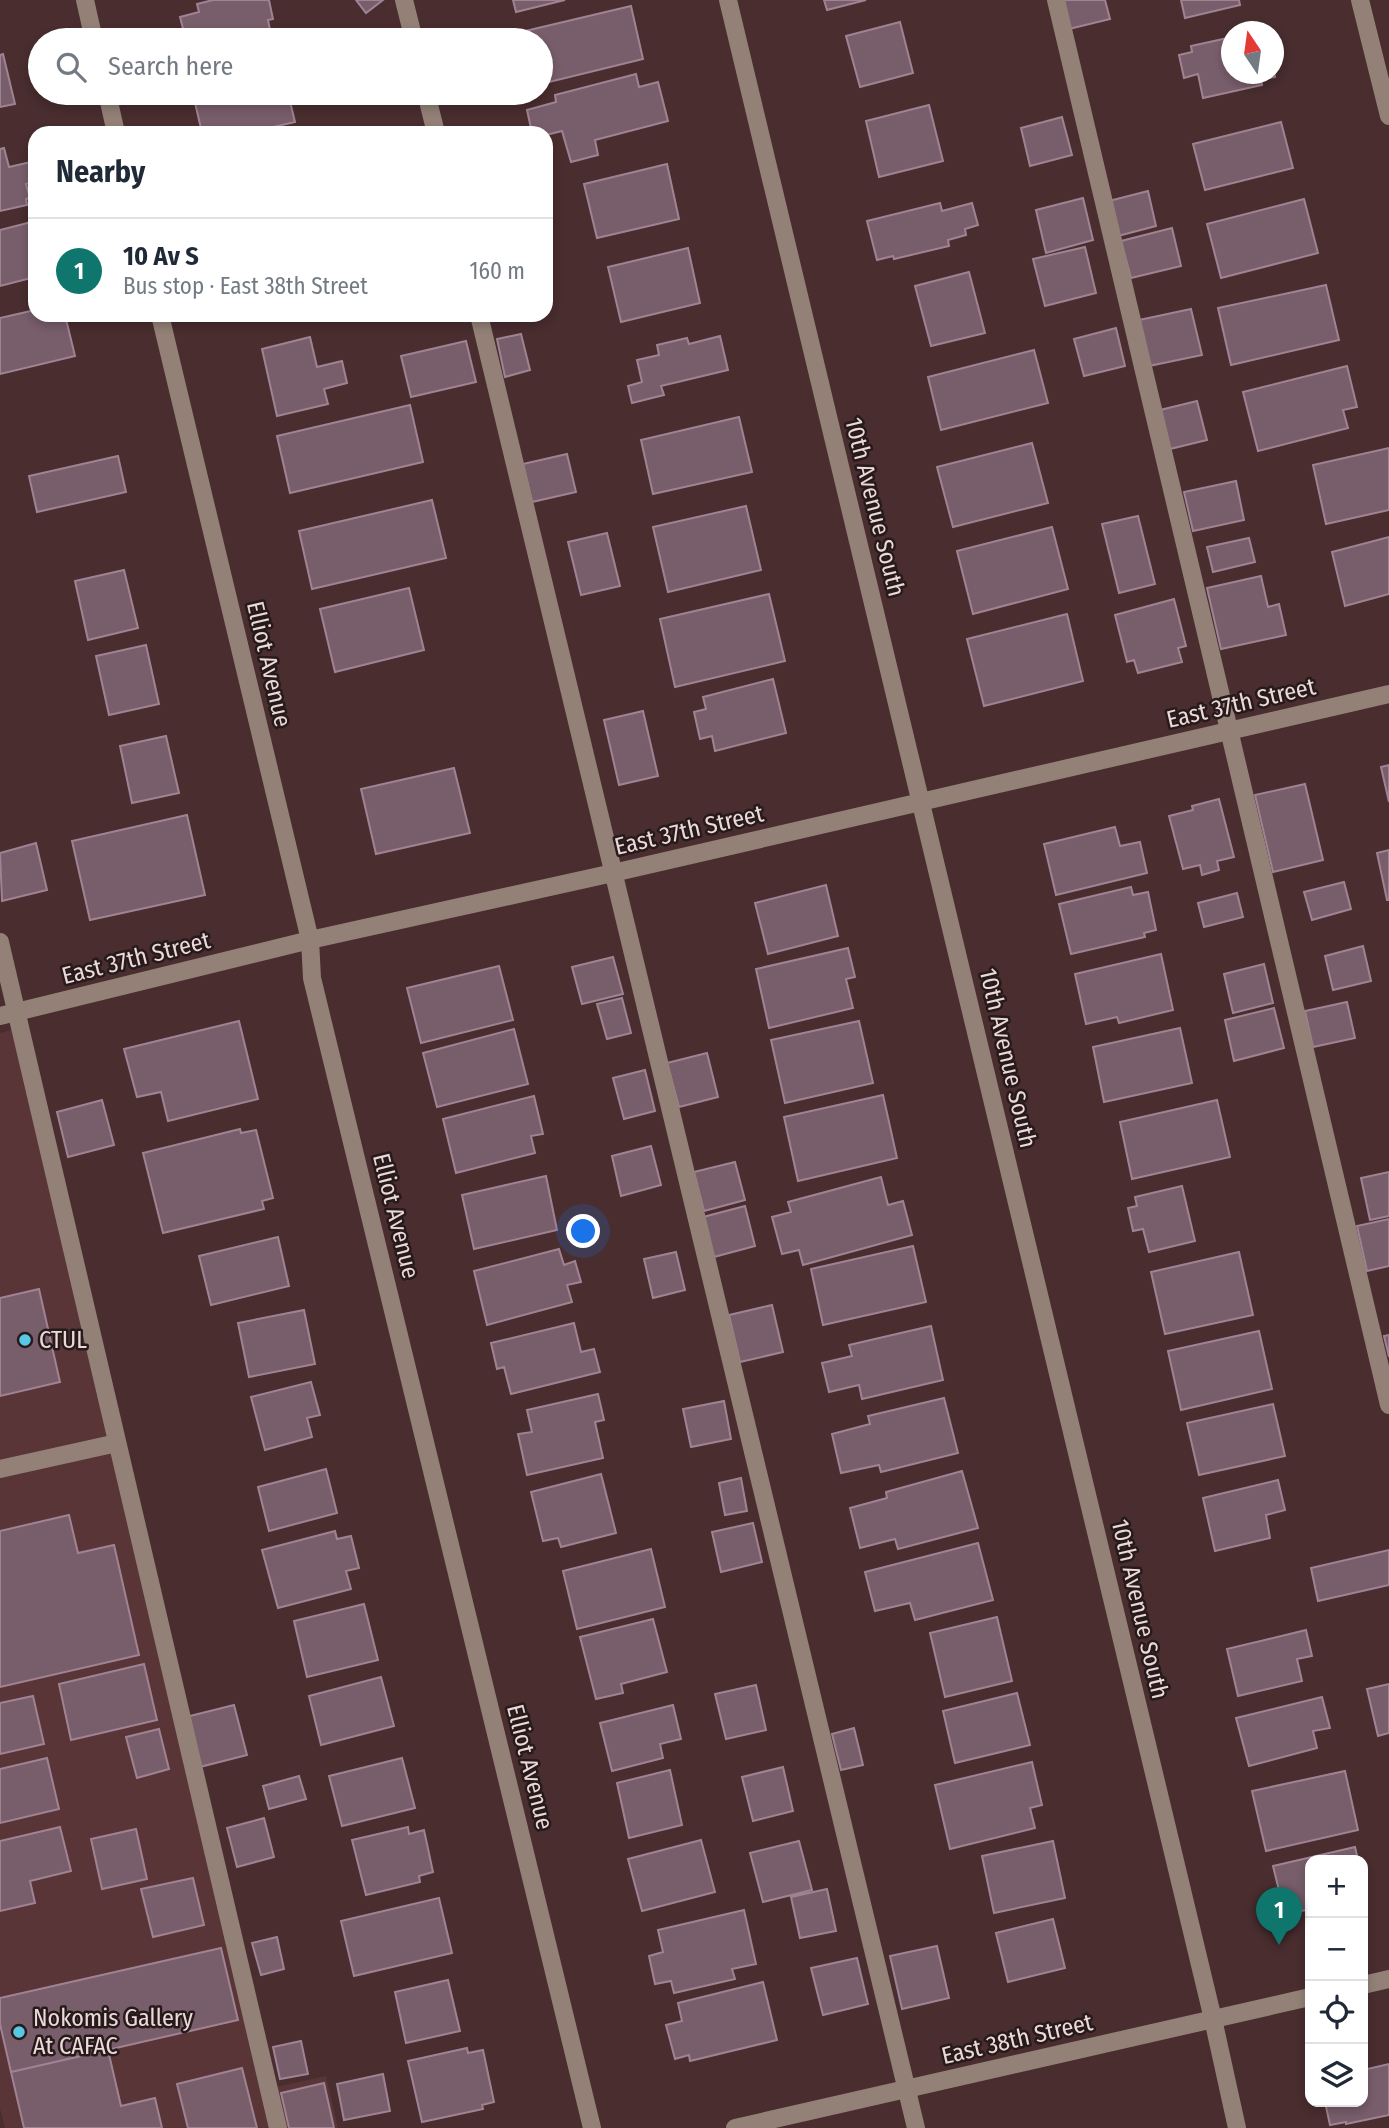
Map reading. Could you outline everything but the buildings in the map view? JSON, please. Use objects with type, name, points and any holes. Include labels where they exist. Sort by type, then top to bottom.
[{"type":"street","points":[[85,0],[91,28]]},
{"type":"street","points":[[404,0],[411,28]]},
{"type":"street","name":"10th Avenue South","points":[[728,0],[1237,2128]]},
{"type":"street","points":[[1056,0],[1389,1405]]},
{"type":"street","points":[[1360,0],[1389,116]]},
{"type":"street","points":[[110,105],[114,126]]},
{"type":"street","points":[[429,105],[434,126]]},
{"type":"street","name":"Elliot Avenue","points":[[162,322],[310,940],[316,991],[592,2128]]},
{"type":"street","points":[[481,322],[916,2128]]},
{"type":"street","name":"East 37th Street","points":[[8,1014],[310,940],[1389,694]]},
{"type":"street","points":[[0,942],[8,1014],[117,1443],[278,2128]]},
{"type":"street","points":[[0,1469],[117,1443]]},
{"type":"street","points":[[1368,1984],[1389,1979]]},
{"type":"street","name":"East 38th Street","points":[[735,2128],[1305,1998]]},
{"type":"shaded area","points":[[26,1026],[276,2087],[326,2076],[338,2128],[5,2128],[0,2109],[0,1033]]},
{"type":"place","name":"CTUL","points":[[25,1340]]},
{"type":"place","name":"10 Av S","points":[[1279,1945]]},
{"type":"place","name":"Nokomis Gallery At CAFAC","points":[[19,2032]]}]
